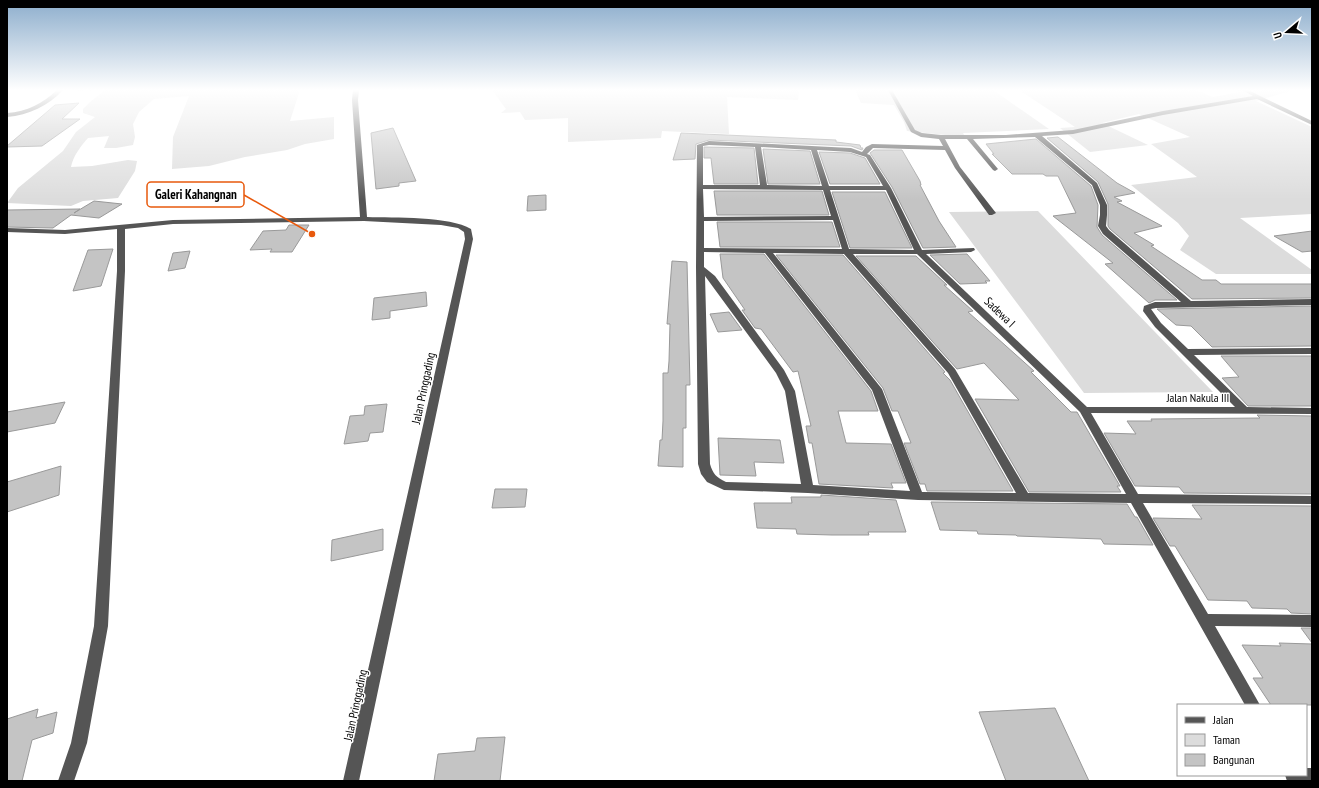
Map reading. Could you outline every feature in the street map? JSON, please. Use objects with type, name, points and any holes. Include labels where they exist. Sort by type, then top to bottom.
[{"type":"street","points":[[7,230],[66,232],[173,222],[340,219],[364,220],[357,127]]},
{"type":"street","points":[[911,127],[913,131],[921,135],[941,138],[970,139],[1073,132],[1098,127]]},
{"type":"street","points":[[1036,135],[1095,184],[1102,201],[1104,214],[1102,226],[1106,232],[1188,304]]},
{"type":"street","points":[[941,138],[957,167],[992,213]]},
{"type":"street","points":[[970,139],[995,169]]},
{"type":"street","points":[[946,148],[872,146],[868,148],[864,154],[846,150],[709,143],[700,145],[700,267],[704,458],[707,474],[716,482],[724,486],[808,489],[918,496],[1312,500]]},
{"type":"street","points":[[758,146],[764,187]]},
{"type":"street","points":[[814,149],[846,251],[952,371],[1025,498]]},
{"type":"street","name":"Sadewa I","points":[[864,154],[871,159],[888,188],[919,252],[1084,410],[1252,704]]},
{"type":"street","points":[[701,187],[888,188]]},
{"type":"street","points":[[700,219],[835,218]]},
{"type":"street","name":"Jalan Pringgading","points":[[351,781],[469,239],[468,231],[460,226],[441,223],[364,220]]},
{"type":"street","points":[[66,781],[79,742],[101,626],[120,279],[121,226]]},
{"type":"street","points":[[700,250],[919,252],[971,250]]},
{"type":"street","points":[[767,250],[877,389],[918,496]]},
{"type":"street","points":[[700,267],[712,278],[781,372],[792,400],[808,489]]},
{"type":"street","points":[[1244,410],[1158,325],[1147,311],[1147,308],[1155,305],[1312,302]]},
{"type":"street","points":[[1186,352],[1312,351]]},
{"type":"street","name":"Jalan Nakula III","points":[[1084,410],[1312,411]]},
{"type":"street","points":[[1205,620],[1312,621]]},
{"type":"street","points":[[1293,777],[1312,776]]},
{"type":"green space","points":[[83,127],[133,127],[135,137],[133,145],[116,148],[104,148],[109,136],[88,138],[78,151],[71,167],[92,166],[128,160],[137,161],[135,171],[118,198],[83,201],[71,206],[7,203],[18,188],[63,151],[76,132]]},
{"type":"green space","points":[[177,127],[334,127],[334,139],[305,144],[287,150],[245,157],[209,166],[172,169],[173,137]]},
{"type":"green space","points":[[568,127],[729,127],[729,134],[662,131],[661,138],[568,142]]},
{"type":"green space","points":[[906,127],[1046,127],[1049,129],[963,133],[965,137],[907,131]]},
{"type":"green space","points":[[1110,127],[1148,145],[1090,152],[1060,128]]},
{"type":"green space","points":[[1167,127],[1312,127],[1312,214],[1240,218],[1312,270],[1312,274],[1216,274],[1180,250],[1189,236],[1178,223],[1131,185],[1197,177],[1151,144],[1190,137]]},
{"type":"green space","points":[[1038,211],[1213,392],[1084,393],[949,212]]},
{"type":"building","points":[[30,127],[69,127],[42,146],[7,146]]},
{"type":"building","points":[[393,128],[416,181],[399,183],[399,186],[376,189],[371,133]]},
{"type":"building","points":[[681,133],[836,140],[836,142],[860,145],[861,148],[863,148],[862,150],[851,146],[709,140],[696,144],[695,159],[673,160]]},
{"type":"building","points":[[1058,137],[1117,183],[1135,193],[1114,197],[1122,201],[1117,202],[1162,226],[1134,233],[1154,245],[1151,246],[1202,280],[1216,280],[1221,284],[1312,284],[1312,298],[1192,299],[1110,229],[1108,226],[1108,204],[1098,182],[1047,138]]},
{"type":"building","points":[[1036,139],[1091,186],[1098,205],[1097,227],[1102,235],[1177,300],[1155,300],[1149,303],[1105,264],[1113,263],[1053,216],[1076,213],[1058,176],[1046,176],[1043,174],[1012,174],[992,154],[994,154],[986,144]]},
{"type":"building","points":[[704,147],[754,148],[758,184],[714,184],[711,158],[704,158]]},
{"type":"building","points":[[763,149],[810,151],[820,184],[768,184]]},
{"type":"building","points":[[874,150],[902,150],[920,181],[920,185],[939,221],[956,247],[923,248],[892,187],[870,153]]},
{"type":"building","points":[[819,152],[850,153],[865,158],[880,184],[830,184]]},
{"type":"building","points":[[714,191],[822,191],[829,215],[717,215]]},
{"type":"building","points":[[832,192],[885,192],[912,248],[850,248]]},
{"type":"building","points":[[546,195],[546,210],[527,211],[528,196]]},
{"type":"building","points":[[94,201],[122,204],[99,218],[71,215],[53,228],[7,227],[7,210],[80,209],[74,213]]},
{"type":"building","points":[[717,222],[832,222],[840,247],[720,247]]},
{"type":"building","points":[[289,225],[309,225],[292,252],[270,252],[272,249],[250,250],[263,231],[286,230]]},
{"type":"building","points":[[1312,231],[1312,251],[1302,252],[1274,236]]},
{"type":"building","points":[[113,249],[101,286],[73,291],[88,250]]},
{"type":"building","points":[[190,251],[185,268],[168,271],[173,253]]},
{"type":"building","points":[[720,254],[764,254],[871,391],[878,411],[838,411],[846,443],[891,444],[906,483],[891,483],[893,488],[819,484],[812,443],[809,443],[806,426],[811,426],[798,371],[793,372],[761,329],[755,328],[742,310],[745,310],[723,278]]},
{"type":"building","points":[[967,254],[990,281],[985,281],[987,283],[960,284],[930,255]]},
{"type":"building","points":[[776,255],[843,255],[945,372],[943,373],[950,380],[1013,491],[927,491],[925,484],[920,484],[904,443],[911,443],[898,411],[892,411],[883,388]]},
{"type":"building","points":[[856,256],[916,256],[947,285],[944,285],[973,311],[968,312],[1034,371],[1031,372],[1071,412],[1077,412],[1120,486],[1117,486],[1121,492],[1029,492],[975,399],[1019,400],[984,363],[957,369]]},
{"type":"building","points":[[672,261],[687,262],[690,385],[686,385],[686,428],[683,428],[683,467],[658,466],[660,440],[662,440],[663,373],[668,373],[669,361],[670,324],[667,324]]},
{"type":"building","points":[[426,292],[427,306],[390,311],[390,318],[372,320],[374,298]]},
{"type":"building","points":[[1312,306],[1312,346],[1212,347],[1191,326],[1176,325],[1157,309]]},
{"type":"building","points":[[729,312],[742,330],[718,332],[710,314]]},
{"type":"building","points":[[1221,356],[1312,356],[1312,406],[1248,406],[1222,378],[1239,377]]},
{"type":"building","points":[[65,402],[55,423],[7,432],[7,412]]},
{"type":"building","points":[[387,404],[383,432],[370,433],[368,441],[344,444],[350,416],[364,415],[365,406]]},
{"type":"building","points":[[1257,415],[1312,416],[1312,494],[1184,493],[1179,487],[1135,486],[1104,433],[1136,434],[1127,421],[1152,421],[1151,419],[1260,418]]},
{"type":"building","points":[[718,438],[780,440],[784,463],[754,462],[756,476],[720,475]]},
{"type":"building","points":[[61,466],[59,495],[7,512],[7,482]]},
{"type":"building","points":[[495,489],[527,489],[525,507],[492,508]]},
{"type":"building","points":[[821,495],[896,500],[906,532],[868,532],[869,535],[832,535],[797,534],[796,529],[757,528],[754,503],[792,503],[791,497],[821,497]]},
{"type":"building","points":[[931,502],[1127,504],[1135,517],[1137,517],[1153,545],[1104,544],[1101,539],[978,534],[977,531],[940,530]]},
{"type":"building","points":[[1192,505],[1312,506],[1312,614],[1291,613],[1287,609],[1252,608],[1247,601],[1208,600],[1175,546],[1170,546],[1153,518],[1202,519]]},
{"type":"building","points":[[383,529],[383,550],[331,561],[332,540]]},
{"type":"building","points":[[1301,628],[1312,628],[1312,643]]},
{"type":"building","points":[[1279,643],[1312,644],[1312,705],[1270,704],[1253,678],[1263,678],[1242,645],[1281,646]]},
{"type":"building","points":[[1055,708],[1089,781],[1006,781],[979,712]]},
{"type":"building","points":[[38,709],[36,718],[57,712],[53,733],[32,740],[22,781],[7,781],[7,719]]},
{"type":"building","points":[[505,737],[500,781],[434,781],[438,754],[475,751],[477,738]]},
{"type":"place","name":"Galeri Kahangnan","points":[[312,234]]}]
